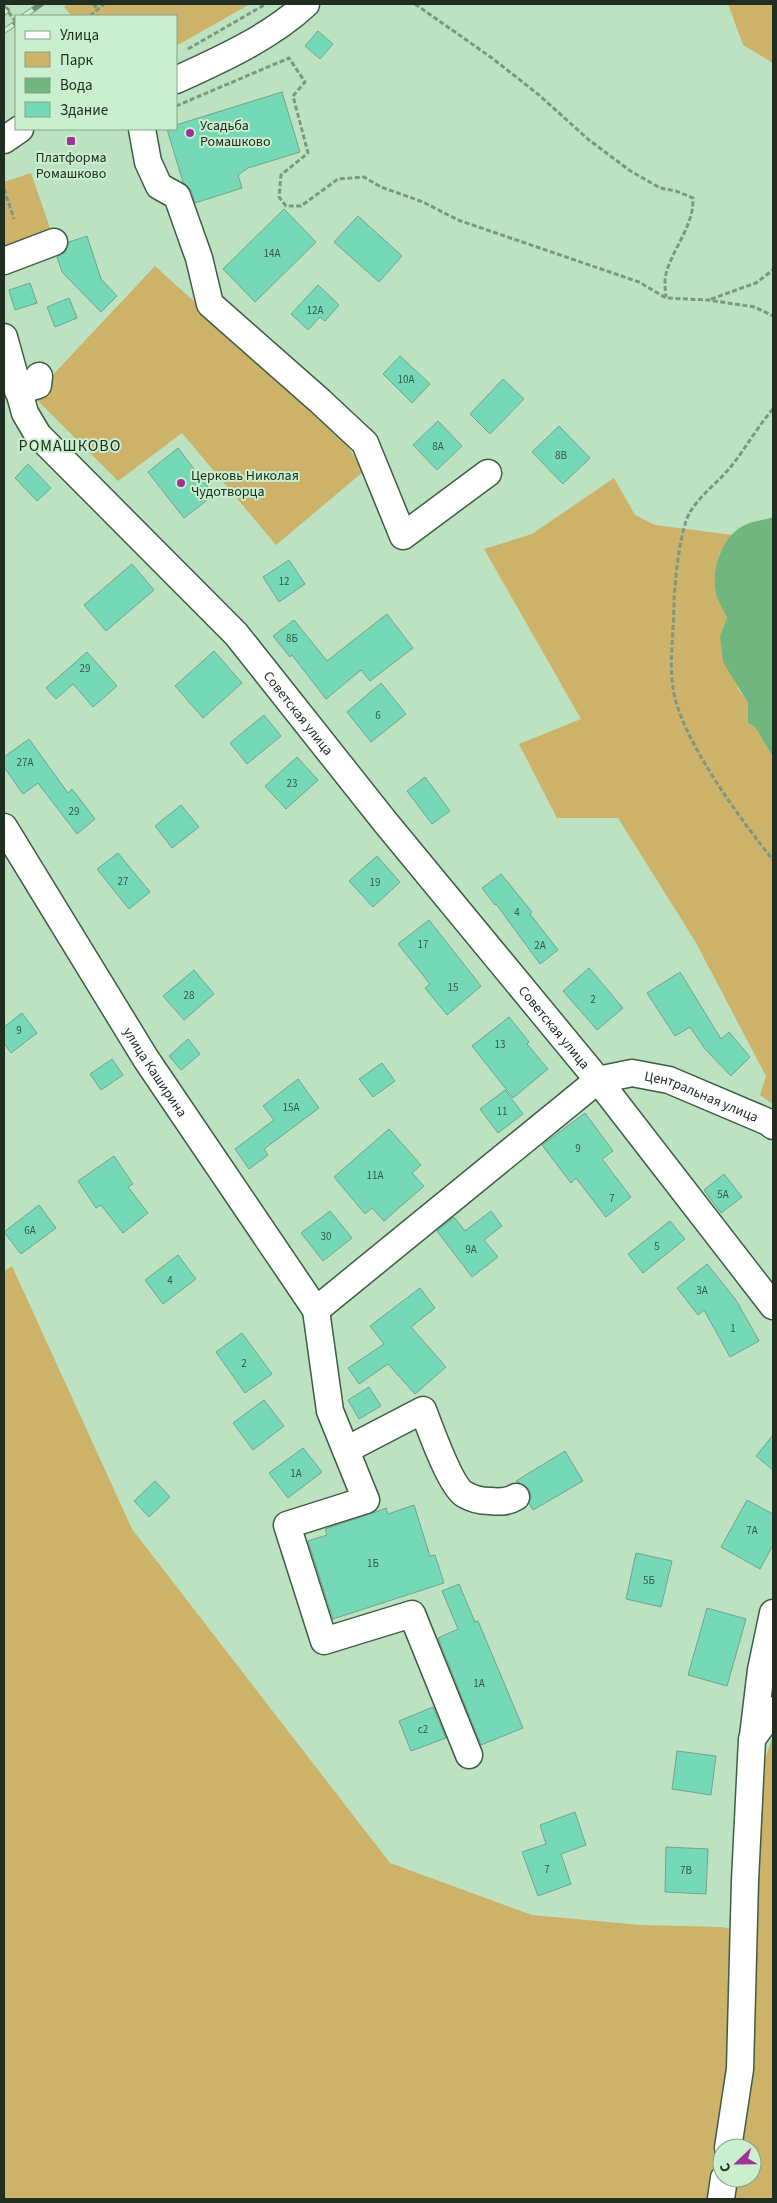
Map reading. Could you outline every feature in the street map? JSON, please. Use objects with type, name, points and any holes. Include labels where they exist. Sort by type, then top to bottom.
[{"type":"street","points":[[178,79],[222,60],[292,17],[306,4]]},
{"type":"street","points":[[4,140],[19,130]]},
{"type":"street","points":[[142,130],[148,162],[159,186],[176,196],[199,258],[210,304],[365,443],[403,536],[488,473]]},
{"type":"street","points":[[4,261],[54,242]]},
{"type":"street","name":"Советская улица","points":[[5,345],[28,383],[25,413],[38,435],[236,634],[386,823],[598,1080],[773,1306]]},
{"type":"street","name":"улица Каширина","points":[[4,827],[146,1059],[316,1310]]},
{"type":"street","name":"Центральная улица","points":[[598,1080],[632,1073],[669,1080],[768,1122],[773,1126]]},
{"type":"street","points":[[469,1755],[412,1614],[324,1642],[287,1525],[366,1500],[330,1411],[316,1310],[598,1080]]},
{"type":"street","points":[[346,1450],[423,1410],[453,1481],[462,1493],[474,1500],[508,1501],[516,1497]]},
{"type":"street","points":[[730,2138],[740,2069],[745,1880],[752,1739],[761,1670],[773,1614]]},
{"type":"street","points":[[752,1739],[773,1710]]},
{"type":"path","points":[[93,4],[98,9]]},
{"type":"path","points":[[91,15],[104,4]]},
{"type":"path","points":[[185,50],[266,4]]},
{"type":"path","points":[[415,4],[500,64],[539,95],[588,140],[629,170],[660,188],[676,190],[693,198],[694,208],[667,271],[666,298]]},
{"type":"path","points":[[4,6],[15,21]]},
{"type":"path","points":[[178,105],[289,58],[305,82],[293,96],[308,153],[281,175],[280,197],[286,206],[301,206],[338,179],[364,177],[381,188],[423,202],[458,220],[639,282],[666,298],[708,300],[755,306],[773,316]]},
{"type":"path","points":[[4,189],[14,219]]},
{"type":"path","points":[[708,300],[756,283],[773,270]]},
{"type":"path","points":[[773,409],[732,465],[690,513],[675,579],[673,688],[683,721],[697,748],[725,793],[773,860]]},
{"type":"green space","points":[[67,4],[250,4],[178,45],[178,15],[71,15],[64,7]]},
{"type":"green space","points":[[728,4],[773,4],[773,63],[743,45]]},
{"type":"green space","points":[[31,173],[52,234],[4,253],[4,182]]},
{"type":"green space","points":[[155,266],[343,437],[363,472],[276,545],[182,433],[118,481],[33,396]]},
{"type":"green space","points":[[614,478],[635,515],[655,525],[733,535],[719,554],[716,593],[727,618],[720,636],[738,689],[748,703],[748,723],[755,727],[773,757],[773,1104],[760,1095],[766,1076],[695,941],[618,818],[557,818],[519,744],[581,719],[484,549],[532,534]]},
{"type":"green space","points":[[12,1266],[132,1529],[390,1863],[532,1915],[641,1925],[721,1927],[752,1933],[758,1813],[766,1756],[773,1736],[773,2199],[4,2199],[4,1271]]},
{"type":"water","points":[[773,517],[773,757],[755,727],[748,723],[748,703],[723,662],[720,636],[727,618],[716,593],[715,574],[720,553],[738,529],[747,524]]},
{"type":"building","points":[[318,31],[333,44],[320,59],[305,46]]},
{"type":"building","points":[[282,92],[300,152],[248,168],[238,175],[242,188],[195,203],[191,190],[183,182],[167,130],[178,130],[178,124]]},
{"type":"building","points":[[284,209],[316,242],[255,302],[223,269]]},
{"type":"building","points":[[358,216],[402,256],[379,282],[334,242]]},
{"type":"building","points":[[87,236],[101,279],[117,296],[101,312],[62,272],[57,257],[65,252],[69,242]]},
{"type":"building","points":[[30,283],[37,303],[15,310],[9,290]]},
{"type":"building","points":[[318,285],[339,305],[325,321],[320,317],[308,330],[291,314]]},
{"type":"building","points":[[69,298],[77,318],[55,327],[47,307]]},
{"type":"building","points":[[400,356],[430,384],[412,403],[383,374]]},
{"type":"building","points":[[503,379],[524,399],[490,434],[470,414]]},
{"type":"building","points":[[438,421],[462,446],[437,470],[413,445]]},
{"type":"building","points":[[559,426],[590,458],[563,484],[532,452]]},
{"type":"building","name":"Церковь Николая Чудотворца","points":[[178,448],[214,495],[184,518],[148,472]]},
{"type":"building","points":[[28,464],[51,488],[37,501],[15,478]]},
{"type":"building","points":[[289,560],[305,584],[279,602],[263,577]]},
{"type":"building","points":[[132,564],[154,590],[106,631],[84,605]]},
{"type":"building","points":[[387,614],[413,648],[370,681],[361,670],[326,699],[292,655],[290,657],[273,636],[294,620],[327,661]]},
{"type":"building","points":[[214,651],[242,683],[203,718],[175,686]]},
{"type":"building","points":[[87,652],[117,686],[93,707],[73,684],[56,699],[46,688]]},
{"type":"building","points":[[381,683],[406,714],[371,742],[347,712]]},
{"type":"building","points":[[264,715],[281,736],[247,764],[230,743]]},
{"type":"building","points":[[29,739],[68,793],[72,789],[95,819],[77,834],[38,783],[23,794],[4,767],[4,757]]},
{"type":"building","points":[[297,757],[318,780],[286,809],[265,786]]},
{"type":"building","points":[[425,777],[450,811],[432,824],[407,791]]},
{"type":"building","points":[[181,805],[199,827],[172,848],[155,826]]},
{"type":"building","points":[[118,853],[150,892],[129,909],[97,869]]},
{"type":"building","points":[[377,856],[400,882],[373,907],[349,881]]},
{"type":"building","points":[[501,874],[532,912],[530,914],[558,950],[540,964],[482,888]]},
{"type":"building","points":[[429,920],[481,986],[447,1015],[425,988],[430,984],[398,944]]},
{"type":"building","points":[[589,968],[623,1008],[597,1030],[563,991]]},
{"type":"building","points":[[194,970],[214,994],[184,1020],[163,996]]},
{"type":"building","points":[[680,972],[721,1039],[729,1032],[750,1057],[731,1076],[705,1049],[690,1027],[675,1036],[647,993]]},
{"type":"building","points":[[22,1013],[37,1033],[11,1053],[4,1043],[4,1027]]},
{"type":"building","points":[[509,1017],[529,1042],[527,1044],[548,1069],[513,1098],[472,1046]]},
{"type":"building","points":[[188,1039],[200,1054],[181,1070],[169,1056]]},
{"type":"building","points":[[112,1059],[123,1075],[101,1090],[90,1074]]},
{"type":"building","points":[[382,1063],[395,1081],[373,1097],[359,1079]]},
{"type":"building","points":[[298,1079],[319,1108],[264,1149],[268,1155],[249,1169],[235,1149],[274,1120],[263,1106]]},
{"type":"building","points":[[505,1090],[523,1114],[498,1133],[480,1109]]},
{"type":"building","points":[[585,1113],[613,1151],[602,1159],[631,1197],[606,1217],[576,1178],[571,1183],[542,1145]]},
{"type":"building","points":[[389,1129],[421,1165],[412,1173],[424,1186],[384,1221],[372,1208],[365,1214],[334,1177]]},
{"type":"building","points":[[114,1156],[133,1184],[128,1187],[148,1213],[123,1233],[101,1205],[96,1208],[78,1181]]},
{"type":"building","points":[[724,1174],[742,1197],[721,1213],[704,1190]]},
{"type":"building","points":[[39,1205],[56,1228],[21,1254],[4,1232]]},
{"type":"building","points":[[330,1211],[352,1238],[323,1261],[301,1233]]},
{"type":"building","points":[[491,1211],[502,1226],[484,1240],[498,1257],[472,1277],[437,1231],[454,1217],[465,1231]]},
{"type":"building","points":[[670,1221],[685,1239],[643,1273],[628,1254]]},
{"type":"building","points":[[178,1255],[196,1279],[163,1304],[145,1280]]},
{"type":"building","points":[[707,1264],[736,1300],[759,1341],[730,1357],[704,1310],[698,1315],[677,1288]]},
{"type":"building","points":[[420,1288],[435,1308],[411,1327],[446,1367],[415,1394],[388,1364],[359,1384],[348,1368],[384,1344],[370,1326]]},
{"type":"building","points":[[242,1333],[272,1374],[245,1393],[216,1352]]},
{"type":"building","points":[[369,1387],[381,1406],[359,1419],[348,1400]]},
{"type":"building","points":[[264,1400],[284,1426],[253,1450],[233,1423]]},
{"type":"building","points":[[773,1435],[773,1470],[756,1456]]},
{"type":"building","points":[[303,1448],[322,1472],[288,1498],[269,1473]]},
{"type":"building","points":[[565,1451],[583,1481],[533,1510],[529,1503],[531,1497],[529,1489],[516,1481]]},
{"type":"building","points":[[155,1481],[170,1497],[149,1517],[134,1501]]},
{"type":"building","points":[[747,1500],[773,1514],[773,1545],[760,1569],[721,1547]]},
{"type":"building","points":[[414,1505],[430,1556],[435,1555],[444,1583],[333,1619],[308,1541],[327,1535],[325,1529],[386,1508],[388,1514]]},
{"type":"building","points":[[636,1553],[672,1561],[661,1607],[626,1599]]},
{"type":"building","points":[[459,1584],[475,1622],[478,1621],[523,1728],[481,1745],[438,1638],[458,1629],[442,1591]]},
{"type":"building","points":[[707,1608],[746,1619],[727,1686],[688,1675]]},
{"type":"building","points":[[433,1707],[446,1738],[411,1751],[399,1721]]},
{"type":"building","points":[[677,1751],[716,1756],[711,1795],[672,1789]]},
{"type":"building","points":[[575,1812],[586,1845],[561,1854],[571,1884],[538,1896],[522,1852],[546,1844],[540,1825]]},
{"type":"building","points":[[666,1847],[708,1849],[706,1894],[665,1892]]},
{"type":"railway","points":[[25,15],[41,4]]},
{"type":"railway","points":[[4,13],[7,10]]},
{"type":"railway","points":[[4,31],[15,24]]},
{"type":"place","name":"Усадьба Ромашково","points":[[190,133]]},
{"type":"place","name":"Платформа Ромашково","points":[[71,141]]},
{"type":"place","name":"Церковь Николая Чудотворца","points":[[181,483]]},
{"type":"district","name":"РОМАШКОВО","points":[[70,445]]}]
